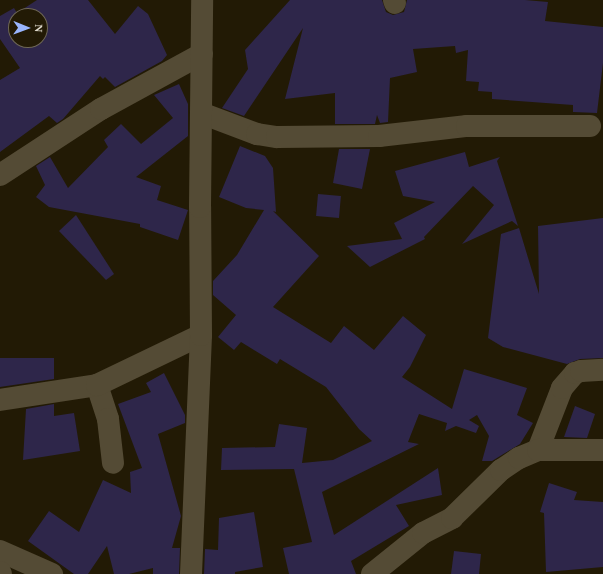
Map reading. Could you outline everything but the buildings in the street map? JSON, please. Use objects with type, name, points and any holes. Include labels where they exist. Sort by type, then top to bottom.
[{"type":"street","points":[[190,574],[201,335],[202,0]]},
{"type":"street","points":[[0,175],[101,109],[202,54]]},
{"type":"street","points":[[201,112],[257,134],[276,137],[379,136],[467,126],[590,126]]},
{"type":"street","points":[[0,400],[97,385],[201,335]]},
{"type":"street","points":[[538,450],[556,398],[566,383],[581,370],[603,370]]},
{"type":"street","points":[[97,385],[108,419],[113,463]]},
{"type":"street","points":[[372,574],[423,533],[452,518],[501,470],[519,458],[538,450],[603,450]]},
{"type":"street","points":[[0,550],[52,574]]}]
